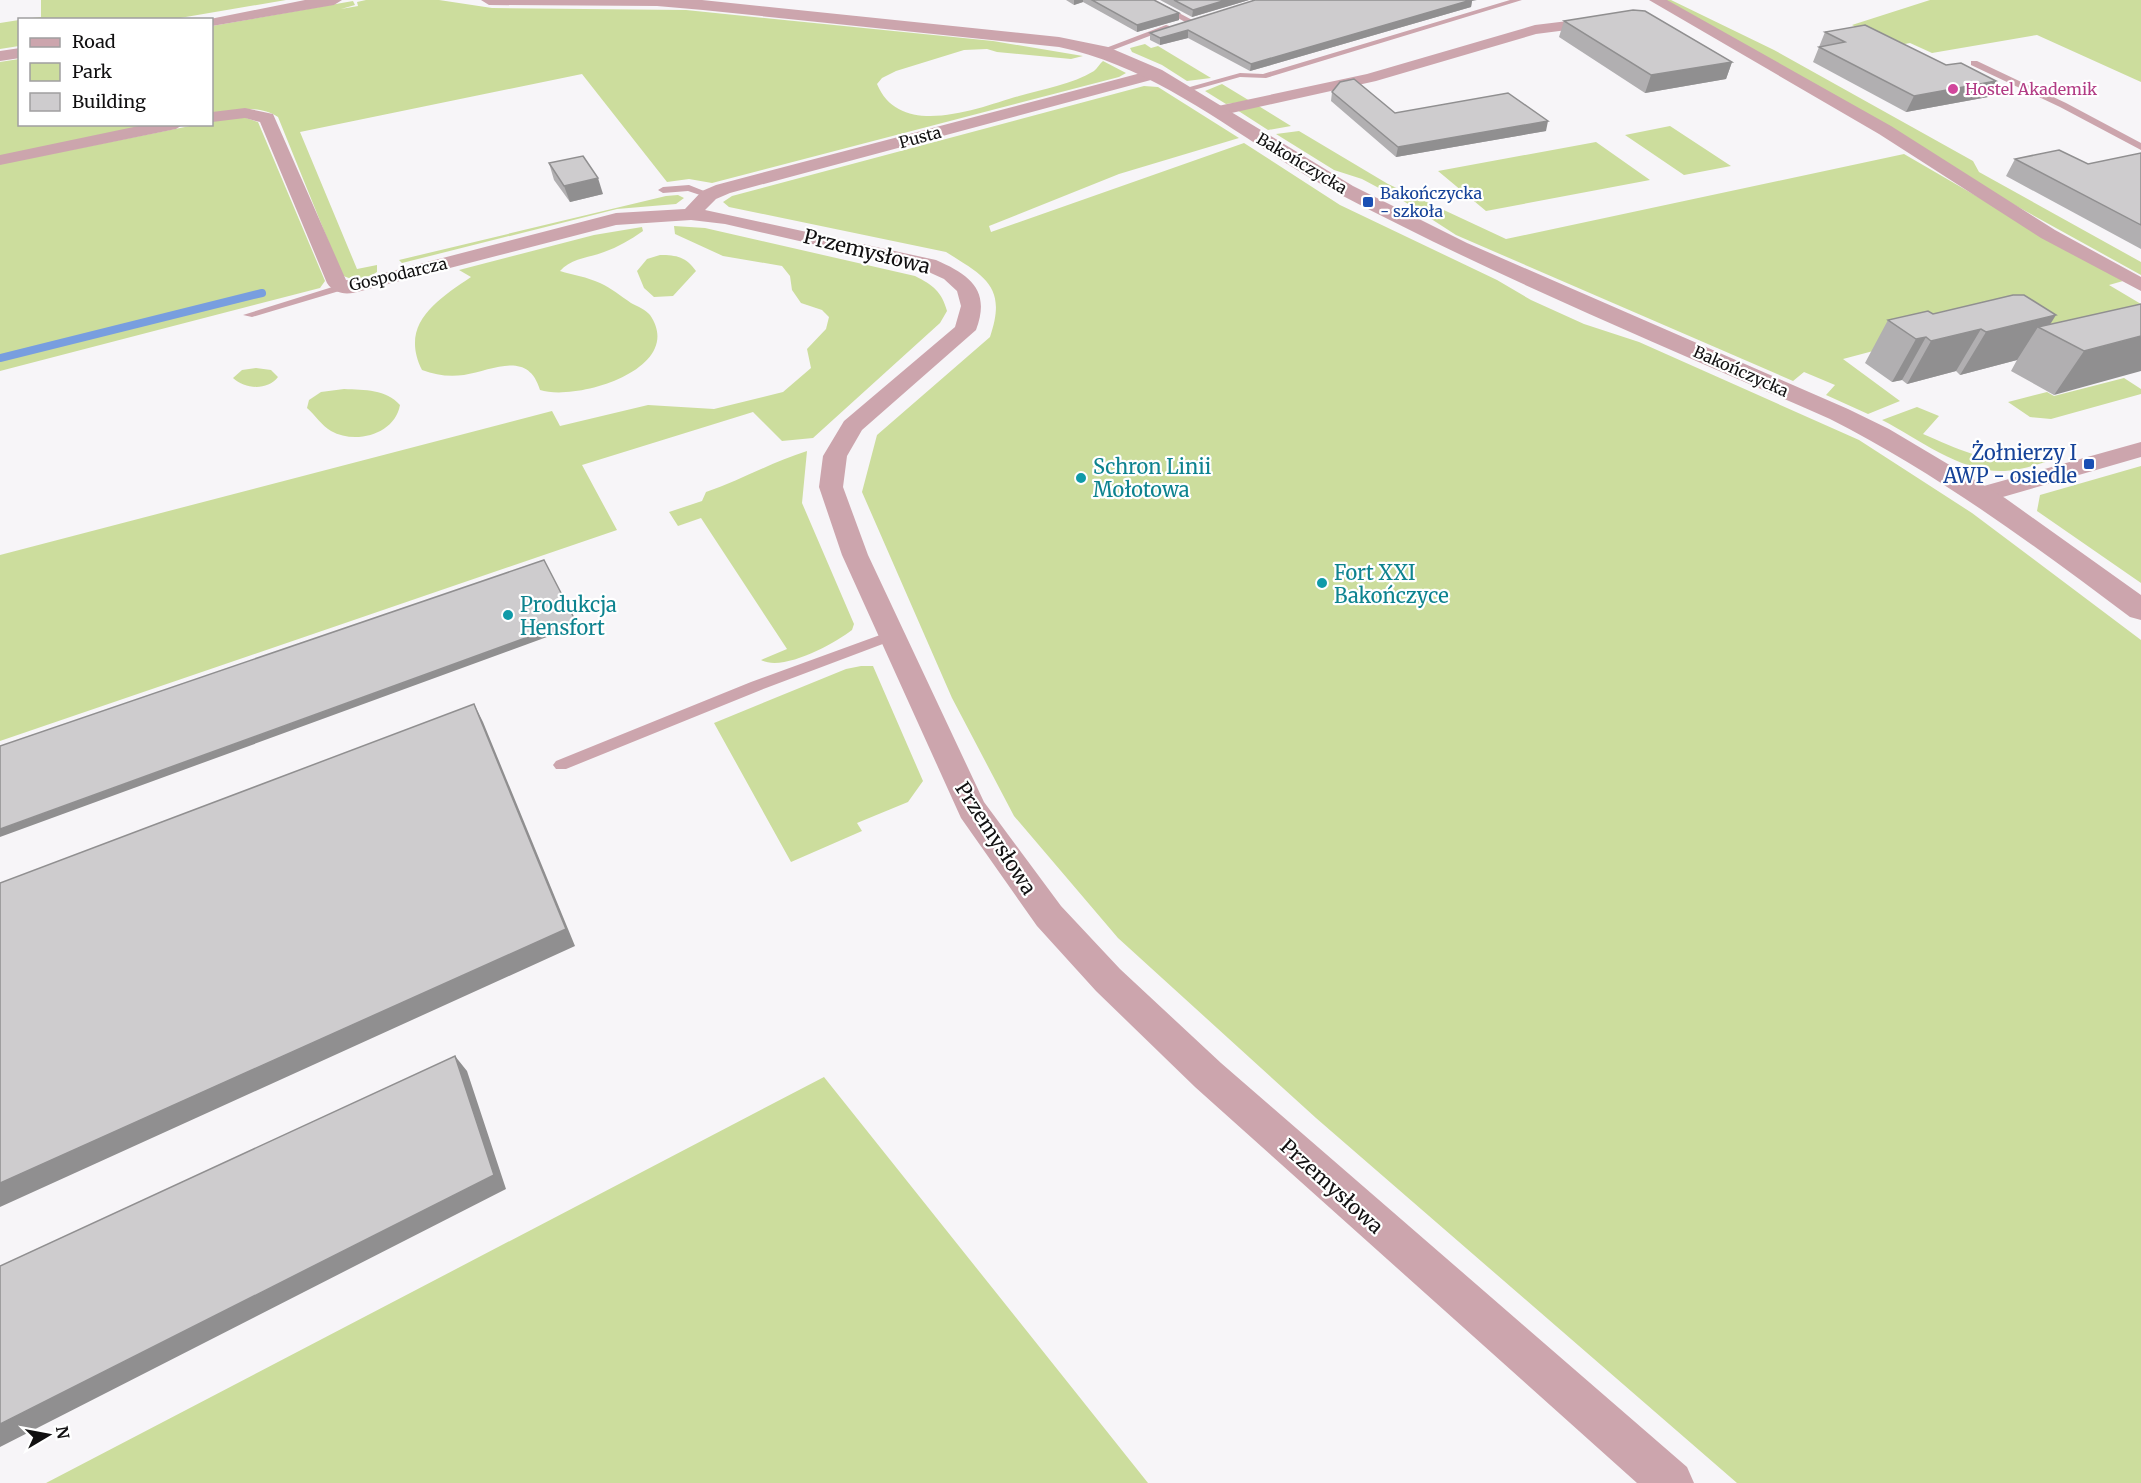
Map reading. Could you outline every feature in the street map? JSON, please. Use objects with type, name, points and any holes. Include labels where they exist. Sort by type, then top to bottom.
[{"type":"street","points":[[213,21],[334,0]]},
{"type":"street","name":"Bakończycka","points":[[489,0],[657,1],[703,4],[1016,37],[1102,51],[1156,74],[1346,190],[1418,228],[1874,430],[1908,448],[1982,495],[2141,610]]},
{"type":"street","points":[[1652,8],[1675,10],[1886,130],[2048,234],[2141,285]]},
{"type":"street","points":[[1218,111],[1370,78],[1535,30],[1616,20]]},
{"type":"street","points":[[0,56],[18,53]]},
{"type":"street","name":"Pusta","points":[[700,205],[743,183],[1156,74]]},
{"type":"street","name":"Gospodarcza","points":[[213,117],[245,113],[267,118],[337,283],[342,287],[354,287],[616,219],[700,205]]},
{"type":"street","points":[[0,160],[166,126]]},
{"type":"street","name":"Przemysłowa","points":[[700,205],[724,218],[929,264],[950,274],[965,285],[971,297],[973,315],[965,330],[852,426],[836,456],[831,487],[855,555],[972,809],[1049,916],[1100,972],[1208,1075],[1671,1483]]},
{"type":"street","points":[[1982,495],[2141,449]]},
{"type":"lane","points":[[1149,0],[1190,21]]},
{"type":"lane","points":[[1183,90],[1240,75],[1263,76],[1518,0]]},
{"type":"lane","points":[[1102,51],[1200,18]]},
{"type":"lane","points":[[1974,63],[2063,105],[2141,147]]},
{"type":"lane","points":[[663,190],[689,188],[700,205]]},
{"type":"lane","points":[[248,315],[342,287]]},
{"type":"lane","points":[[561,765],[756,686],[891,636]]},
{"type":"green space","points":[[41,0],[286,0],[180,18],[32,18],[41,17]]},
{"type":"green space","points":[[439,0],[492,8],[686,10],[993,41],[1083,56],[1071,59],[987,49],[964,50],[896,71],[882,78],[877,84],[888,101],[903,111],[921,116],[941,116],[962,112],[1058,86],[1086,76],[1103,61],[1126,73],[1119,77],[712,183],[689,179],[667,182],[582,74],[300,132],[357,269],[377,265],[377,272],[355,279],[342,275],[278,117],[254,109],[213,114],[213,26],[353,1],[355,5],[341,9],[358,6],[357,2]]},
{"type":"green space","points":[[1665,0],[1671,0],[1774,50],[1973,161],[1979,172],[2141,262],[2141,275],[1991,192]]},
{"type":"green space","points":[[1930,0],[2141,0],[2141,82],[2037,35],[1932,53],[1910,43],[1894,46],[1852,25]]},
{"type":"green space","points":[[18,20],[18,46],[0,49],[0,23]]},
{"type":"green space","points":[[1145,44],[1151,48],[1158,46],[1211,78],[1187,81],[1162,65],[1132,52],[1130,48]]},
{"type":"green space","points":[[18,59],[18,126],[155,126],[0,157],[0,62]]},
{"type":"green space","points":[[1222,84],[1250,101],[1226,104],[1205,91]]},
{"type":"green space","points":[[1144,86],[1158,87],[1239,138],[1119,174],[989,226],[991,232],[1244,143],[1340,205],[1497,280],[1531,300],[1584,324],[1639,342],[1859,440],[1972,513],[2141,640],[2141,1483],[1737,1483],[1316,1118],[1118,938],[1014,816],[952,698],[862,492],[877,435],[990,337],[995,320],[994,295],[982,277],[946,252],[729,207],[723,202],[732,196]]},
{"type":"green space","points":[[1257,105],[1291,126],[1268,130],[1237,110]]},
{"type":"green space","points":[[243,117],[258,122],[325,281],[320,288],[0,371],[0,164],[190,126],[213,126],[213,121]]},
{"type":"green space","points":[[1670,126],[1731,166],[1684,175],[1625,135]]},
{"type":"green space","points":[[1299,131],[1388,184],[1506,239],[1904,154],[2123,281],[2109,285],[2141,304],[2141,325],[1892,346],[1843,359],[1900,401],[1868,414],[1826,395],[1835,385],[1804,372],[1793,381],[1456,235],[1405,202],[1362,179],[1334,170],[1276,134]]},
{"type":"green space","points":[[1596,142],[1650,180],[1486,211],[1438,171]]},
{"type":"green space","points":[[678,195],[684,198],[676,204],[617,209],[402,263],[399,260],[666,196]]},
{"type":"green space","points":[[674,226],[705,228],[915,276],[936,290],[947,311],[940,323],[813,438],[782,441],[753,412],[582,465],[617,530],[0,741],[0,555],[552,411],[560,426],[648,405],[714,409],[783,392],[811,368],[807,349],[826,329],[829,317],[822,310],[801,303],[792,290],[790,276],[782,266],[723,256],[675,234]]},
{"type":"green space","points":[[642,227],[643,231],[624,243],[575,261],[560,271],[600,283],[650,315],[657,334],[653,351],[641,366],[600,386],[578,391],[557,392],[540,390],[535,378],[519,366],[498,367],[458,376],[422,370],[416,354],[415,339],[418,326],[434,304],[471,277],[459,270],[594,235]]},
{"type":"green space","points":[[660,255],[681,258],[696,271],[673,296],[654,297],[644,288],[637,271],[647,259]]},
{"type":"green space","points":[[256,368],[271,370],[278,377],[268,385],[256,387],[238,382],[233,378],[242,370]]},
{"type":"green space","points":[[2124,378],[2141,389],[2141,394],[2051,419],[2030,417],[2008,402],[2047,392],[2054,396]]},
{"type":"green space","points":[[344,389],[382,393],[400,405],[397,415],[383,430],[362,437],[341,435],[331,431],[307,408],[309,400],[321,392]]},
{"type":"green space","points":[[1917,407],[1939,416],[1923,434],[1972,454],[2004,461],[2037,460],[2056,456],[2059,458],[2005,471],[1972,467],[1941,453],[1882,420]]},
{"type":"green space","points":[[807,451],[802,503],[854,624],[852,630],[821,649],[795,659],[770,663],[761,660],[787,649],[701,518],[678,526],[669,512],[702,501],[706,492]]},
{"type":"green space","points":[[2141,466],[2141,583],[2037,511],[2040,495]]},
{"type":"green space","points":[[873,666],[923,781],[908,802],[857,823],[862,831],[791,862],[714,723],[846,669]]},
{"type":"green space","points":[[824,1077],[1148,1483],[46,1483]]},
{"type":"building","points":[[1092,0],[1154,0],[1179,13],[1137,25]]},
{"type":"building","points":[[1174,0],[1226,0],[1193,10]]},
{"type":"building","points":[[1255,0],[1471,0],[1251,64],[1188,30],[1160,38],[1150,33]]},
{"type":"building","points":[[1633,10],[1645,11],[1732,62],[1651,75],[1564,21]]},
{"type":"building","points":[[1865,25],[1946,65],[1961,63],[1996,81],[1914,96],[1819,47],[1845,42],[1825,32]]},
{"type":"building","points":[[1354,79],[1395,113],[1508,93],[1548,121],[1398,147],[1332,92],[1340,82]]},
{"type":"building","points":[[2059,150],[2088,164],[2141,153],[2141,225],[2015,159]]},
{"type":"building","points":[[583,156],[598,178],[564,186],[549,163]]},
{"type":"building","points":[[2013,295],[2024,295],[2056,315],[1986,332],[1981,329],[1931,341],[1926,337],[1916,339],[1888,320],[1928,311],[1933,314]]},
{"type":"building","points":[[2141,304],[2141,336],[2084,351],[2038,327]]},
{"type":"building","points":[[544,560],[575,620],[0,829],[0,746]]},
{"type":"building","points":[[474,704],[566,929],[0,1183],[0,883]]},
{"type":"building","points":[[455,1056],[494,1175],[0,1424],[0,1266]]},
{"type":"waterway","points":[[0,358],[262,293]]},
{"type":"place","name":"Hostel Akademik","points":[[1953,89]]},
{"type":"place","name":"Bakończycka - szkoła","points":[[1368,202]]},
{"type":"place","name":"Żołnierzy I AWP - osiedle","points":[[2089,464]]},
{"type":"place","name":"Schron Linii Mołotowa","points":[[1081,478]]},
{"type":"place","name":"Fort XXI Bakończyce","points":[[1322,583]]},
{"type":"place","name":"Produkcja Hensfort","points":[[508,615]]}]
